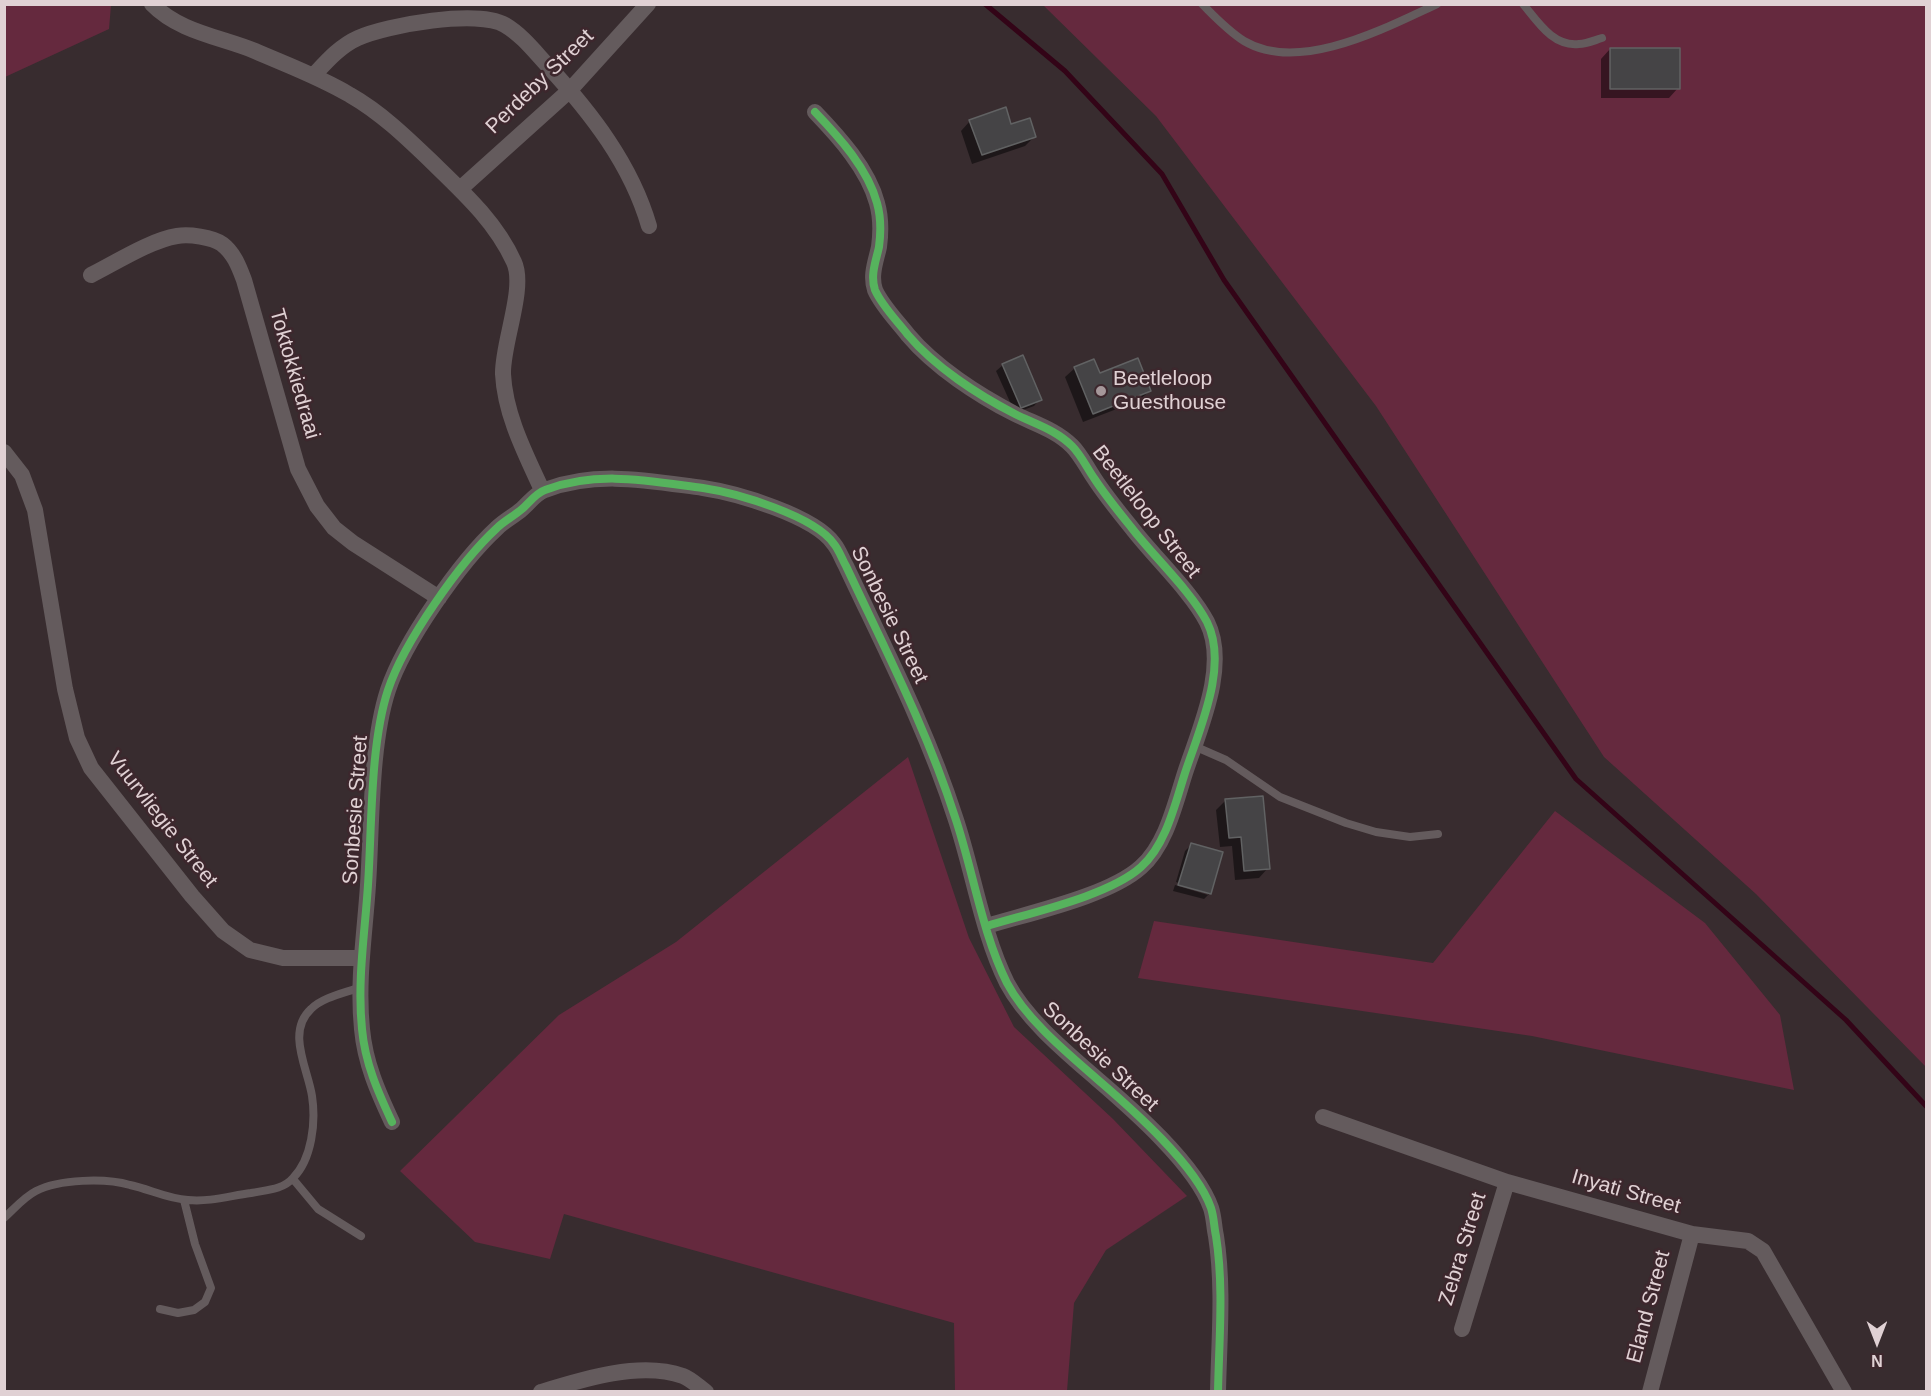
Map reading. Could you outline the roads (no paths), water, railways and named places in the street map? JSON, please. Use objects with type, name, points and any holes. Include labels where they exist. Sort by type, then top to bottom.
[{"type":"street","points":[[152,4],[181,26],[238,44],[313,75],[351,95],[393,126],[460,189],[502,237],[516,266],[517,291],[503,374],[508,402],[522,448],[543,490]]},
{"type":"street","name":"Perdeby Street","points":[[460,189],[570,90],[648,4]]},
{"type":"street","points":[[313,75],[333,54],[357,38],[383,29],[457,18],[483,19],[504,24],[526,42],[596,122],[636,187],[649,226]]},
{"type":"street","name":"Beetleloop Street","points":[[815,112],[843,142],[863,173],[877,202],[881,225],[879,248],[873,268],[875,289],[888,310],[911,338],[957,380],[1013,413],[1057,434],[1074,448],[1119,512],[1196,605],[1208,624],[1212,642],[1214,663],[1211,693],[1161,841],[1143,866],[1127,878],[1101,891],[987,926]]},
{"type":"street","name":"Toktokkiedraai","points":[[91,275],[152,244],[177,236],[205,237],[221,243],[234,256],[244,280],[298,469],[317,506],[334,528],[353,543],[439,598]]},
{"type":"street","name":"Vuurvliegie Street","points":[[4,452],[22,475],[35,510],[65,689],[77,738],[91,768],[184,887],[223,931],[250,950],[283,958],[362,958]]},
{"type":"street","name":"Sonbesie Street","points":[[392,1122],[376,1089],[366,1056],[362,1029],[362,958],[375,763],[388,689],[400,662],[439,598],[478,548],[498,527],[543,490],[591,478],[638,479],[715,490],[778,509],[806,520],[833,542],[922,728],[955,817],[987,926],[1007,982],[1024,1009],[1081,1065],[1130,1108],[1173,1152],[1198,1183],[1212,1209],[1220,1282],[1218,1392]]},
{"type":"street","name":"Inyati Street","points":[[1323,1117],[1507,1182],[1692,1234],[1748,1241],[1763,1251],[1844,1392]]},
{"type":"street","name":"Zebra Street","points":[[1462,1329],[1507,1182]]},
{"type":"street","name":"Eland Street","points":[[1650,1392],[1692,1234]]},
{"type":"street","points":[[541,1392],[581,1380],[639,1369],[683,1376],[706,1392]]},
{"type":"lane","points":[[1202,4],[1222,25],[1244,41],[1264,50],[1291,52],[1329,48],[1387,27],[1437,4]]},
{"type":"lane","points":[[1523,4],[1545,32],[1562,43],[1579,45],[1602,38]]},
{"type":"lane","points":[[1194,746],[1226,760],[1280,797],[1346,823],[1376,832],[1410,837],[1438,834]]},
{"type":"lane","points":[[4,1218],[36,1191],[62,1182],[128,1184],[184,1200],[208,1201],[281,1187],[293,1179],[305,1162],[309,1145],[312,1098],[301,1057],[299,1037],[302,1021],[311,1009],[329,998],[361,987]]},
{"type":"lane","points":[[293,1179],[318,1209],[361,1236]]},
{"type":"lane","points":[[160,1309],[178,1313],[194,1310],[205,1302],[211,1288],[195,1244],[184,1200]]},
{"type":"waterway","points":[[985,4],[1065,71],[1162,174],[1224,280],[1576,779],[1846,1020],[1926,1106]]},
{"type":"place","name":"Beetleloop Guesthouse","points":[[1101,391]]}]
